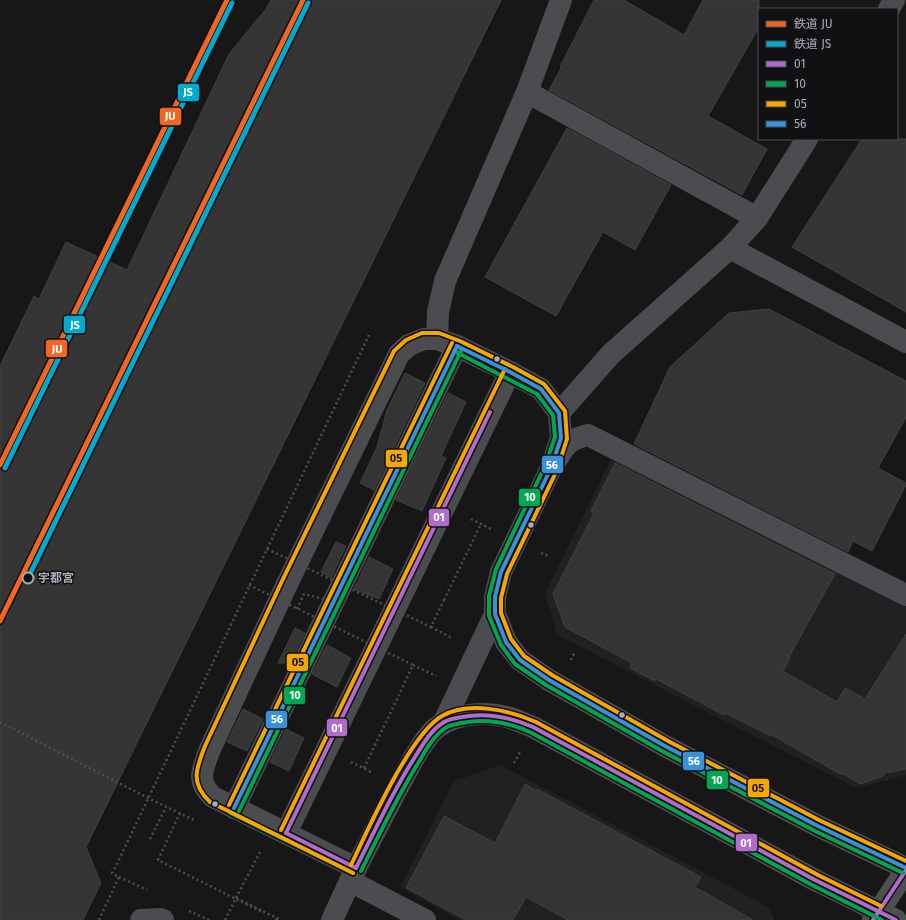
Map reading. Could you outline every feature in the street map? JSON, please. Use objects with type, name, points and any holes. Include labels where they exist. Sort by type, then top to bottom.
[{"type":"main road","points":[[399,785],[431,732],[444,722],[460,717],[480,714],[501,716],[519,721],[883,917],[906,869],[818,826],[665,746],[549,680],[520,660],[506,642],[495,614]]},
{"type":"street","points":[[234,808],[447,342],[438,312],[445,281],[527,92],[561,0]]},
{"type":"street","points":[[527,92],[757,218]]},
{"type":"street","points":[[559,413],[611,354],[730,248],[757,218],[806,140]]},
{"type":"street","points":[[730,248],[906,342]]},
{"type":"street","points":[[425,920],[286,833],[213,797],[205,790],[202,778],[203,767],[288,582],[400,354],[409,345],[424,339],[447,342],[510,372],[541,389],[559,413],[561,438],[551,468]]},
{"type":"street","points":[[286,833],[510,372]]},
{"type":"street","points":[[444,722],[495,614],[495,597],[501,572],[551,468],[566,445],[576,437],[588,435],[906,595]]},
{"type":"street","points":[[332,920],[353,874],[399,785]]},
{"type":"street","points":[[141,920],[163,920]]},
{"type":"path","points":[[99,920],[120,877],[112,873],[369,335]]},
{"type":"path","points":[[469,518],[548,556]]},
{"type":"path","points":[[267,549],[431,628],[481,524]]},
{"type":"path","points":[[249,585],[413,665],[364,768]]},
{"type":"path","points":[[297,609],[304,594],[342,604],[349,588]]},
{"type":"path","points":[[416,628],[422,614]]},
{"type":"path","points":[[399,663],[402,656]]},
{"type":"path","points":[[0,722],[200,823]]},
{"type":"path","points":[[351,762],[399,785]]},
{"type":"path","points":[[150,839],[166,807]]},
{"type":"path","points":[[180,814],[158,860],[264,913]]},
{"type":"path","points":[[225,920],[260,852],[254,848]]},
{"type":"path","points":[[236,898],[276,919],[281,920]]},
{"type":"shaded area","points":[[612,457],[906,606],[906,775],[856,788],[557,635],[545,593]]},
{"type":"shaded area","points":[[501,765],[770,908],[774,920],[459,920],[400,887],[454,781]]},
{"type":"building","points":[[271,0],[501,0],[86,847],[101,883],[83,920],[0,920],[0,366],[34,296],[39,299],[66,242],[127,270],[229,54],[266,9]]},
{"type":"building","points":[[594,0],[624,0],[684,35],[703,0],[759,0],[758,29],[708,116],[767,149],[742,195],[549,90],[561,68],[560,67]]},
{"type":"building","points":[[567,128],[671,185],[635,250],[603,232],[556,316],[485,277]]},
{"type":"building","points":[[906,139],[906,312],[792,247],[861,140]]},
{"type":"building","points":[[769,309],[906,381],[906,417],[878,468],[906,483],[906,485],[872,551],[853,541],[848,552],[634,444],[670,367],[729,313]]},
{"type":"building","points":[[405,373],[425,383],[374,490],[360,483],[377,447],[387,410]]},
{"type":"building","points":[[448,393],[466,402],[441,456],[446,458],[422,511],[396,500]]},
{"type":"building","points":[[615,463],[835,574],[789,657],[790,658],[783,671],[837,702],[845,688],[865,699],[906,634],[906,769],[885,773],[883,776],[861,784],[843,774],[842,775],[772,735],[771,736],[725,713],[724,715],[656,679],[655,681],[630,668],[632,663],[565,627],[553,594],[594,513],[591,511]]},
{"type":"building","points":[[336,542],[346,546],[331,578],[321,572]]},
{"type":"building","points":[[369,557],[393,569],[379,599],[354,589]]},
{"type":"building","points":[[295,628],[305,633],[290,663],[278,663]]},
{"type":"building","points":[[327,645],[351,658],[337,687],[312,674]]},
{"type":"building","points":[[243,709],[263,719],[247,751],[227,742]]},
{"type":"building","points":[[286,729],[304,738],[289,771],[270,762]]},
{"type":"building","points":[[525,784],[701,877],[695,887],[753,920],[568,920],[526,897],[513,920],[466,920],[406,888],[444,816],[495,843]]},
{"type":"rail line","name":"JU","points":[[0,465],[227,0]]},
{"type":"rail line","name":"JU","points":[[0,621],[303,0]]},
{"type":"rail line","name":"JS","points":[[5,468],[232,3]]},
{"type":"rail line","name":"JS","points":[[28,578],[308,3]]},
{"type":"transit line","name":"05","points":[[353,873],[210,802],[204,795],[197,782],[197,769],[205,746],[283,579],[394,351],[406,340],[422,333],[439,333],[460,341],[513,367],[544,384],[565,411],[567,439],[557,470],[507,574],[501,598],[501,613],[511,639],[524,656],[552,675],[668,741],[821,821],[906,861]]},
{"type":"transit line","name":"05","points":[[229,805],[452,343]]},
{"type":"transit line","name":"56","points":[[457,346],[541,389],[559,413],[561,438],[551,468],[501,572],[495,597],[495,614],[506,642],[520,660],[549,680],[665,746],[818,826],[906,868]]},
{"type":"transit line","name":"56","points":[[234,808],[457,346]]},
{"type":"transit line","name":"10","points":[[239,811],[462,349]]},
{"type":"transit line","name":"10","points":[[454,351],[537,394],[553,415],[555,437],[545,466],[496,569],[489,596],[489,616],[501,645],[515,664],[546,685],[662,751],[815,831],[903,873]]},
{"type":"transit line","name":"05","points":[[281,830],[505,369]]},
{"type":"transit line","name":"01","points":[[286,833],[490,412]]},
{"type":"transit line","name":"05","points":[[351,865],[391,784],[417,742],[430,726],[442,716],[453,711],[476,708],[489,709],[514,714],[536,722],[818,875],[881,906]]},
{"type":"transit line","name":"01","points":[[356,868],[399,784],[431,733],[439,725],[450,719],[489,715],[507,718],[533,727],[815,880],[896,920]]},
{"type":"transit line","name":"10","points":[[361,871],[389,814],[425,751],[435,737],[447,727],[454,724],[476,721],[492,721],[515,726],[530,732],[812,885],[882,920]]},
{"type":"transit line","name":"10","points":[[231,813],[353,873]]},
{"type":"transit line","name":"01","points":[[286,833],[356,868]]},
{"type":"transit line","name":"01","points":[[873,920],[906,870]]},
{"type":"place","name":"宇都宮","points":[[28,578]]}]
